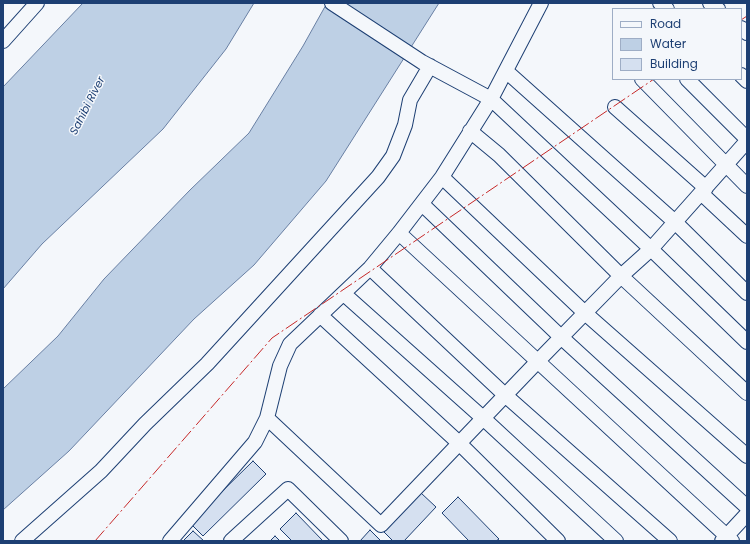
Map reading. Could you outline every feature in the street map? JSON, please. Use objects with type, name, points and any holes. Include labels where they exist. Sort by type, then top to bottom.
[{"type":"street","points":[[3,41],[37,3]]},
{"type":"street","points":[[332,3],[426,64],[490,99],[652,249],[747,342]]},
{"type":"street","points":[[170,541],[255,442],[267,418],[285,352],[296,338],[370,268],[400,233],[442,177],[506,71],[541,3]]},
{"type":"street","points":[[22,541],[101,471],[145,424],[207,364],[378,177],[393,156],[405,126],[410,100],[426,64]]},
{"type":"street","points":[[506,71],[675,222],[747,293]]},
{"type":"street","points":[[643,80],[747,186]]},
{"type":"street","points":[[267,418],[381,525],[621,276],[652,249],[747,140],[688,80]]},
{"type":"street","points":[[615,107],[703,190],[747,236]]},
{"type":"street","points":[[470,131],[499,155],[621,276],[747,393]]},
{"type":"street","points":[[442,177],[585,313],[747,456]]},
{"type":"street","points":[[422,204],[561,338],[747,507]]},
{"type":"street","points":[[400,233],[727,539],[747,514]]},
{"type":"street","points":[[370,268],[505,395],[670,541]]},
{"type":"street","points":[[344,294],[483,418],[616,541]]},
{"type":"street","points":[[320,315],[459,443],[558,541]]},
{"type":"street","points":[[231,541],[288,489],[341,541]]},
{"type":"water","name":"Sahibi River","points":[[83,3],[254,3],[226,49],[163,129],[42,244],[3,289],[3,87]]},
{"type":"water","points":[[327,3],[439,3],[326,181],[254,265],[194,319],[69,451],[3,510],[3,389],[58,336],[104,279],[190,190],[249,133],[303,46]]},
{"type":"building","points":[[253,461],[266,474],[203,536],[190,523]]},
{"type":"building","points":[[421,493],[436,507],[404,541],[393,541],[384,532]]},
{"type":"building","points":[[458,497],[499,539],[496,541],[469,541],[442,513]]},
{"type":"building","points":[[296,513],[323,541],[292,541],[280,529]]},
{"type":"building","points":[[370,530],[381,541],[360,541]]},
{"type":"building","points":[[193,531],[204,541],[183,541]]},
{"type":"building","points":[[275,536],[280,541],[270,541]]},
{"type":"power","points":[[742,19],[747,16]]},
{"type":"power","points":[[95,541],[272,338],[653,80]]}]
